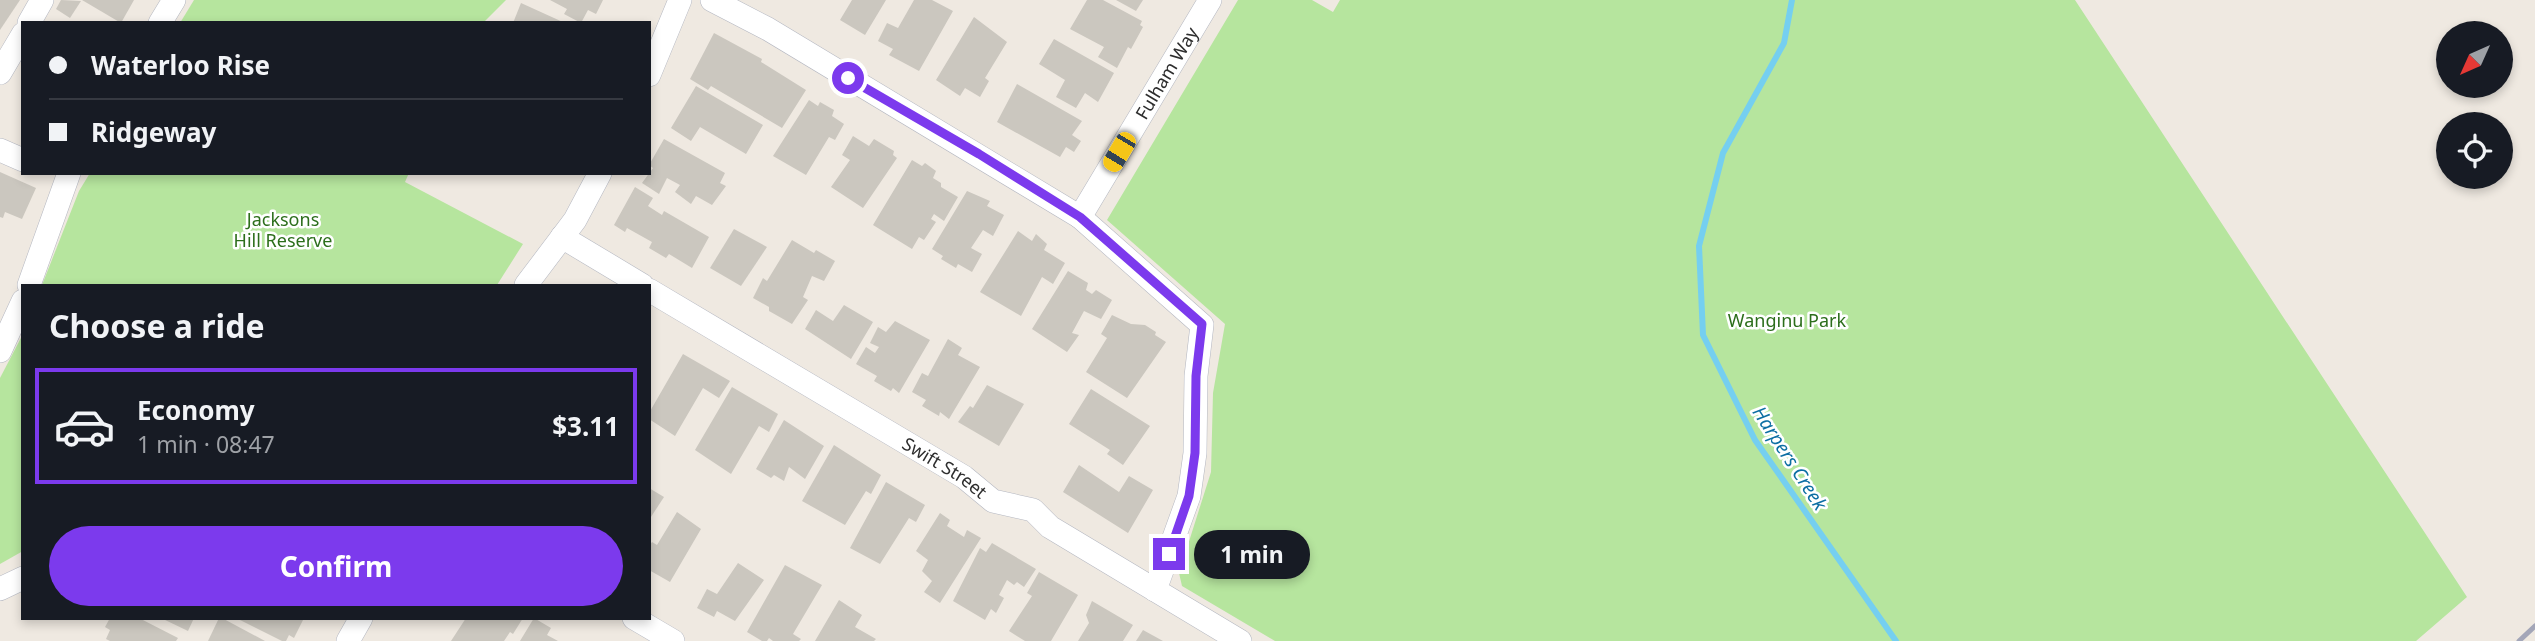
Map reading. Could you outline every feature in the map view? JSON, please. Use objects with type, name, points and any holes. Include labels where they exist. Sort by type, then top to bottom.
[{"type":"street","points":[[30,21],[42,0]]},
{"type":"street","points":[[161,21],[174,0]]},
{"type":"street","points":[[651,70],[680,0]]},
{"type":"street","points":[[712,0],[768,29],[1080,217],[1202,324],[1196,376],[1195,453],[1189,496],[1155,590]]},
{"type":"street","name":"Fulham Way","points":[[1080,217],[1210,0]]},
{"type":"street","points":[[0,73],[21,37]]},
{"type":"street","points":[[0,150],[21,159]]},
{"type":"street","points":[[29,284],[62,175]]},
{"type":"street","points":[[527,284],[575,220],[599,175]]},
{"type":"street","points":[[562,237],[640,284]]},
{"type":"street","name":"Swift Street","points":[[651,291],[964,477],[993,501],[1033,510],[1050,527],[1240,641]]},
{"type":"street","points":[[0,351],[21,305]]},
{"type":"street","points":[[0,589],[21,579]]},
{"type":"street","points":[[348,641],[360,620]]},
{"type":"street","points":[[637,620],[673,641]]},
{"type":"green space","points":[[194,0],[506,0],[485,21],[181,21]]},
{"type":"green space","name":"Wanginu Park","points":[[1238,0],[1312,0],[1333,12],[1340,0],[2075,0],[2467,597],[2416,641],[1275,641],[1182,586],[1179,573],[1211,472],[1213,393],[1225,324],[1107,220]]},
{"type":"green space","name":"Jacksons Hill Reserve","points":[[89,175],[408,175],[405,182],[523,244],[498,284],[42,284],[79,191]]},
{"type":"green space","points":[[21,338],[21,552],[0,564],[0,378]]},
{"type":"building","points":[[0,0],[20,0],[0,30]]},
{"type":"building","points":[[61,0],[81,1],[70,18],[56,9]]},
{"type":"building","points":[[82,0],[134,0],[122,21]]},
{"type":"building","points":[[550,0],[603,0],[596,14],[588,10],[582,21],[564,14],[567,9]]},
{"type":"building","points":[[852,0],[886,0],[865,35],[840,20]]},
{"type":"building","points":[[914,0],[932,0],[953,11],[919,71],[889,55],[893,49],[878,41],[887,23],[898,28]]},
{"type":"building","points":[[1087,0],[1103,0],[1142,21],[1140,25],[1143,27],[1117,68],[1098,57],[1104,47],[1070,29]]},
{"type":"building","points":[[1116,0],[1143,0],[1136,11]]},
{"type":"building","points":[[521,3],[561,21],[514,21]]},
{"type":"building","points":[[974,17],[1007,42],[985,78],[989,81],[980,97],[965,88],[960,96],[936,80]]},
{"type":"building","points":[[714,33],[762,59],[761,62],[806,90],[782,128],[711,86],[708,90],[690,79]]},
{"type":"building","points":[[1054,39],[1114,73],[1098,102],[1085,93],[1076,108],[1056,97],[1065,80],[1039,64]]},
{"type":"building","points":[[1017,84],[1082,121],[1072,135],[1081,141],[1074,152],[1066,147],[1060,157],[997,122]]},
{"type":"building","points":[[696,86],[763,125],[746,154],[700,127],[691,141],[671,128]]},
{"type":"building","points":[[809,100],[818,106],[820,102],[834,110],[832,116],[844,124],[835,140],[829,137],[806,175],[773,156]]},
{"type":"building","points":[[853,136],[869,146],[874,139],[894,151],[893,155],[897,158],[863,208],[831,187],[850,160],[842,155]]},
{"type":"building","points":[[664,139],[725,173],[720,183],[726,186],[712,205],[696,196],[691,204],[675,192],[680,185],[667,178],[659,194],[642,183],[651,175],[651,162]]},
{"type":"building","points":[[912,160],[922,166],[925,163],[936,171],[933,178],[941,183],[941,187],[958,197],[944,221],[934,214],[931,219],[936,222],[924,240],[919,237],[912,249],[873,225]]},
{"type":"building","points":[[0,172],[36,188],[22,219],[5,212],[3,218],[0,217]]},
{"type":"building","points":[[635,187],[653,198],[648,206],[662,215],[664,211],[709,237],[692,268],[669,254],[666,258],[649,248],[652,242],[627,228],[625,232],[614,225]]},
{"type":"building","points":[[967,191],[990,201],[987,206],[1004,215],[993,236],[983,230],[971,248],[982,254],[972,272],[958,264],[956,268],[941,259],[943,256],[932,249]]},
{"type":"building","points":[[734,229],[767,247],[741,286],[710,268]]},
{"type":"building","points":[[1018,231],[1032,241],[1036,234],[1047,244],[1044,250],[1065,263],[1053,284],[1042,277],[1021,316],[980,292]]},
{"type":"building","points":[[792,240],[835,261],[824,281],[812,276],[803,297],[808,300],[792,324],[753,298],[763,278],[767,281]]},
{"type":"building","points":[[1068,271],[1088,283],[1086,290],[1092,294],[1096,290],[1112,300],[1101,319],[1084,311],[1072,333],[1079,335],[1067,352],[1032,329]]},
{"type":"building","points":[[844,305],[873,322],[851,359],[805,329],[816,310],[833,321]]},
{"type":"building","points":[[1112,315],[1131,324],[1145,325],[1166,342],[1127,398],[1086,372],[1107,338],[1101,334]]},
{"type":"building","points":[[895,321],[930,340],[899,393],[874,381],[877,376],[856,364],[866,347],[875,353],[879,347],[870,343],[878,327],[886,332]]},
{"type":"building","points":[[948,339],[962,348],[958,355],[980,367],[949,419],[940,412],[939,416],[922,406],[926,400],[912,392],[922,373],[928,376]]},
{"type":"building","points":[[683,354],[730,381],[719,398],[703,388],[675,436],[651,420],[651,410]]},
{"type":"building","points":[[987,385],[1024,404],[999,446],[958,422],[970,406],[973,408]]},
{"type":"building","points":[[732,387],[778,414],[769,432],[759,426],[731,474],[695,450]]},
{"type":"building","points":[[1091,389],[1150,426],[1123,465],[1107,454],[1110,450],[1069,424]]},
{"type":"building","points":[[784,420],[824,446],[805,479],[789,467],[784,481],[774,475],[771,478],[756,469]]},
{"type":"building","points":[[834,445],[881,475],[871,494],[866,491],[845,525],[802,501]]},
{"type":"building","points":[[1079,465],[1119,492],[1129,476],[1153,490],[1128,533],[1063,492]]},
{"type":"building","points":[[886,482],[925,505],[916,522],[909,518],[880,564],[850,548]]},
{"type":"building","points":[[651,489],[664,497],[651,517]]},
{"type":"building","points":[[677,512],[701,529],[670,582],[651,571],[651,543],[657,545]]},
{"type":"building","points":[[940,513],[950,520],[947,526],[964,537],[967,530],[981,538],[940,603],[924,592],[932,581],[922,571],[928,560],[916,551]]},
{"type":"building","points":[[992,543],[1036,569],[1024,587],[1007,580],[999,595],[1004,598],[996,613],[991,609],[985,620],[953,601],[980,548],[986,552]]},
{"type":"building","points":[[738,563],[764,580],[735,621],[717,611],[714,617],[697,608],[707,589],[717,594]]},
{"type":"building","points":[[785,565],[822,585],[793,634],[801,639],[799,641],[773,641],[769,638],[762,641],[747,632]]},
{"type":"building","points":[[1039,572],[1078,595],[1051,641],[1025,641],[1009,631],[1032,596],[1027,593]]},
{"type":"building","points":[[839,600],[862,615],[855,627],[876,639],[874,641],[815,641]]},
{"type":"building","points":[[1092,601],[1133,625],[1123,641],[1078,641],[1089,623],[1086,615]]},
{"type":"building","points":[[109,620],[143,620],[178,638],[176,641],[110,641],[106,639],[110,630],[105,627]]},
{"type":"building","points":[[165,620],[193,620],[188,631]]},
{"type":"building","points":[[218,620],[226,620],[265,641],[208,641]]},
{"type":"building","points":[[240,620],[303,620],[294,638],[289,635],[286,641]]},
{"type":"building","points":[[465,620],[522,620],[513,634],[510,632],[504,641],[451,641]]},
{"type":"building","points":[[533,620],[537,620],[551,628],[547,635],[558,641],[520,641]]},
{"type":"building","points":[[1143,630],[1163,641],[1136,641]]},
{"type":"waterway","name":"Harpers Creek","points":[[1792,0],[1784,43],[1723,153],[1699,246],[1703,335],[1755,440],[1896,641]]},
{"type":"railway","points":[[2519,641],[2535,626]]},
{"type":"route","points":[[848,78],[979,154],[1080,217],[1202,324],[1196,376],[1195,453],[1189,496],[1169,554]]}]
